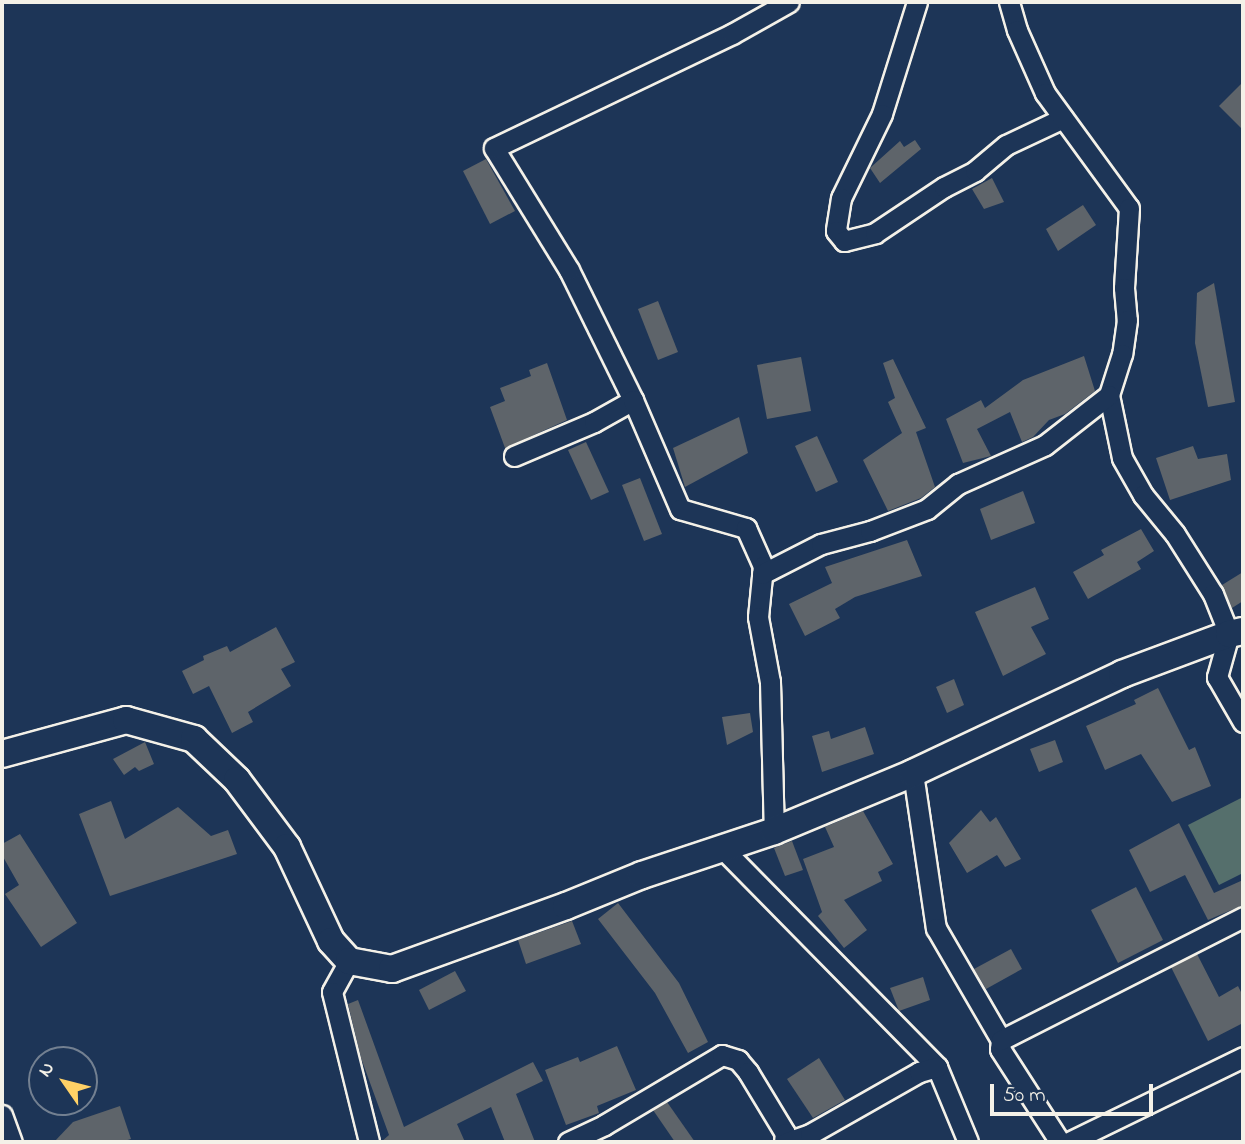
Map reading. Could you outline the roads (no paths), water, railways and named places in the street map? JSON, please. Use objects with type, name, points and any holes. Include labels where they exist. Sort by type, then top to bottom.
[{"type":"street","points":[[774,831],[770,682],[758,617],[763,566],[746,528],[680,509],[633,400],[569,270],[494,148],[732,34],[789,2]]},
{"type":"street","points":[[917,2],[899,67],[881,114],[841,198],[836,231],[844,241],[876,233],[944,187],[975,171],[1006,145],[1063,118]]},
{"type":"street","points":[[1009,2],[1017,30],[1045,93],[1129,208],[1124,288],[1127,320],[1122,354],[1109,395],[1122,458],[1143,495],[1175,534],[1236,633]]},
{"type":"street","points":[[762,574],[821,544],[870,531],[927,509],[958,484],[1045,445],[1109,395]]},
{"type":"street","points":[[514,456],[594,422],[633,400]]},
{"type":"street","points":[[1236,633],[1217,677],[1243,722]]},
{"type":"street","points":[[2,754],[126,720],[194,739],[237,780],[286,847],[331,941],[349,961],[392,969],[721,847],[774,831],[913,773],[1122,674],[1236,633]]},
{"type":"street","points":[[913,773],[936,928],[1001,1040],[1000,1049],[1060,1142]]},
{"type":"street","points":[[721,847],[937,1067],[968,1142]]},
{"type":"street","points":[[1001,1040],[1243,917]]},
{"type":"street","points":[[349,961],[332,992],[369,1142]]},
{"type":"street","points":[[568,1142],[604,1125],[722,1055],[738,1060],[748,1072],[785,1133],[785,1142],[810,1134],[919,1072],[937,1067]]},
{"type":"street","points":[[1069,1142],[1243,1057]]},
{"type":"street","points":[[2,1115],[12,1142]]}]
